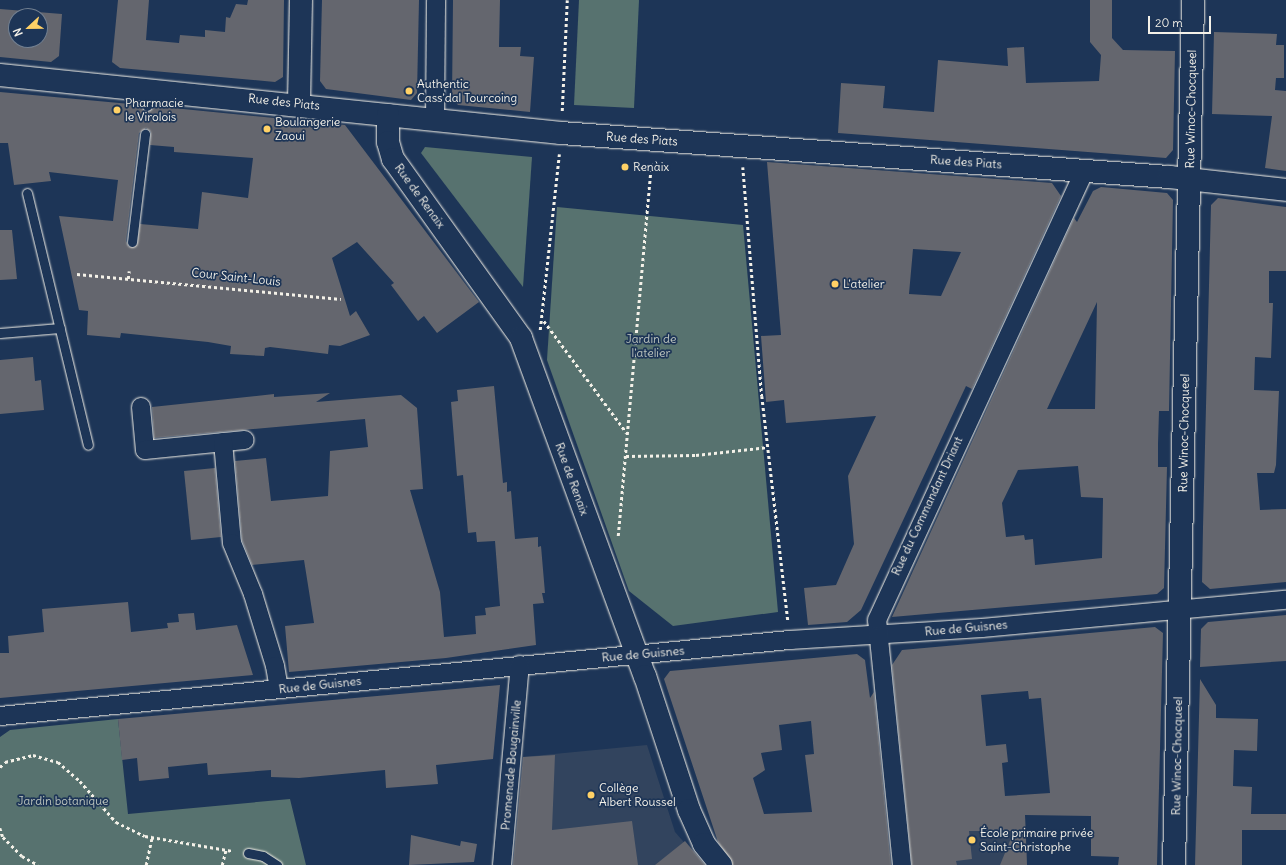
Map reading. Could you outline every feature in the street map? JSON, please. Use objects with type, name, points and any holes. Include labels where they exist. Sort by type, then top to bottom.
[{"type":"street","points":[[299,103],[301,0]]},
{"type":"street","points":[[435,120],[436,0]]},
{"type":"street","name":"Rue Winoc-Chocqueel","points":[[1174,865],[1193,0]]},
{"type":"street","name":"Rue des Piats","points":[[0,75],[148,97],[299,103],[388,115],[561,133],[1190,178],[1286,190]]},
{"type":"street","name":"Rue de Renaix","points":[[388,115],[388,142],[394,159],[521,338],[635,654],[695,828],[721,865]]},
{"type":"street","name":"Rue du Commandant Driant","points":[[902,865],[876,634],[882,602],[1084,171]]},
{"type":"street","points":[[141,407],[145,450],[245,440]]},
{"type":"street","points":[[223,442],[232,543],[257,609],[279,689]]},
{"type":"street","name":"Rue de Guisnes","points":[[0,716],[790,640],[1180,610],[1286,600]]},
{"type":"street","name":"Promenade Bougainville","points":[[502,865],[520,665]]},
{"type":"lane","points":[[132,242],[145,134]]},
{"type":"lane","points":[[27,193],[88,445]]},
{"type":"lane","points":[[0,333],[60,328]]},
{"type":"lane","points":[[248,853],[263,856],[277,865]]},
{"type":"path","points":[[521,338],[543,329],[561,133],[567,0]]},
{"type":"path","points":[[617,540],[626,456],[651,166],[686,142]]},
{"type":"path","points":[[741,146],[768,447],[790,640]]},
{"type":"path","points":[[128,279],[129,271]]},
{"type":"path","name":"Cour Saint-Louis","points":[[77,274],[341,299]]},
{"type":"path","points":[[543,320],[627,434]]},
{"type":"path","points":[[626,456],[696,455],[768,447]]},
{"type":"path","points":[[0,767],[5,762],[27,756],[58,762],[80,781],[116,822],[152,836],[248,853]]},
{"type":"path","points":[[0,828],[3,837],[22,856],[38,865]]},
{"type":"path","points":[[146,865],[152,836]]},
{"type":"path","points":[[222,865],[226,849]]},
{"type":"shaded area","name":"Collège Albert Roussel","points":[[647,745],[675,832],[704,865],[513,865],[523,757]]},
{"type":"shaded area","name":"École primaire privée Saint-Christophe","points":[[1025,815],[1027,865],[921,865],[915,816]]},
{"type":"green space","points":[[579,0],[639,0],[634,108],[574,105]]},
{"type":"green space","points":[[425,147],[532,157],[523,287],[421,153]]},
{"type":"green space","name":"Jardin de l'atelier","points":[[557,207],[743,225],[778,612],[673,626],[629,591],[547,360]]},
{"type":"green space","name":"Jardin botanique","points":[[118,719],[128,814],[290,799],[306,865],[0,865],[0,737],[10,730]]},
{"type":"building","points":[[118,0],[149,0],[146,40],[179,43],[180,35],[205,37],[205,30],[225,32],[226,17],[230,18],[236,4],[247,5],[248,0],[284,0],[283,77],[275,82],[120,68],[112,62]]},
{"type":"building","points":[[322,0],[419,0],[417,93],[411,100],[326,89],[320,81]]},
{"type":"building","points":[[453,0],[500,0],[499,47],[521,47],[520,56],[534,57],[530,112],[458,105],[452,98]]},
{"type":"building","points":[[1090,0],[1112,0],[1112,38],[1123,50],[1175,51],[1173,150],[1166,158],[838,133],[841,83],[885,86],[883,108],[934,112],[938,60],[1008,66],[1007,48],[1024,47],[1026,83],[1099,81],[1101,55],[1090,42]]},
{"type":"building","points":[[0,9],[8,10],[8,48],[48,48],[48,13],[62,14],[59,56],[51,62],[0,57]]},
{"type":"building","points":[[1214,32],[1277,34],[1276,45],[1284,45],[1284,78],[1276,78],[1275,90],[1286,91],[1286,171],[1265,168],[1272,116],[1212,114]]},
{"type":"building","points":[[0,92],[141,105],[146,112],[153,106],[345,125],[479,302],[437,333],[424,316],[418,321],[391,285],[394,283],[357,242],[332,258],[350,316],[356,311],[370,335],[340,346],[329,345],[328,354],[270,347],[265,348],[264,356],[230,354],[231,346],[208,342],[121,333],[120,338],[87,335],[88,311],[79,310],[59,216],[113,221],[118,180],[49,172],[51,181],[14,185],[8,143],[0,143]],"holes":[[[146,128],[151,132],[150,145],[174,147],[174,152],[253,158],[248,198],[202,192],[198,229],[140,224],[137,245],[129,247],[126,241],[139,133]]]},
{"type":"building","points":[[767,162],[1052,183],[1061,196],[972,389],[966,386],[861,610],[847,622],[808,625],[804,588],[836,585],[854,544],[848,476],[876,416],[786,423],[784,400],[766,402],[761,336],[781,335]],"holes":[[[913,249],[961,252],[941,296],[909,294]]]},
{"type":"building","points":[[1101,187],[1167,193],[1173,200],[1169,411],[1159,411],[1158,444],[1158,467],[1167,467],[1164,588],[1157,594],[892,617],[1074,218],[1077,222],[1093,191]],"holes":[[[1097,302],[1095,409],[1047,409],[1053,396]],[[1078,466],[1081,497],[1103,498],[1102,558],[1035,565],[1033,539],[1025,540],[1024,535],[1006,537],[1002,503],[1018,470]]]},
{"type":"building","points":[[1218,198],[1286,207],[1286,271],[1269,271],[1269,303],[1273,303],[1271,358],[1255,357],[1254,390],[1279,391],[1276,465],[1274,473],[1257,473],[1260,510],[1286,509],[1286,582],[1210,589],[1202,582],[1203,527],[1211,205]]},
{"type":"building","points":[[0,230],[12,230],[17,279],[0,280]]},
{"type":"building","points":[[33,357],[35,381],[41,380],[44,410],[0,414],[0,360]]},
{"type":"building","points":[[494,386],[503,483],[507,482],[507,492],[511,491],[515,539],[538,537],[538,547],[541,546],[545,593],[542,593],[544,603],[533,604],[536,645],[446,658],[289,672],[285,626],[314,623],[304,560],[252,565],[242,540],[235,461],[266,458],[271,501],[328,496],[330,451],[368,447],[365,419],[154,438],[152,407],[274,394],[274,397],[330,393],[316,402],[401,395],[417,408],[423,489],[410,490],[440,592],[444,637],[476,634],[475,616],[486,615],[485,608],[500,606],[495,541],[477,542],[476,532],[468,533],[463,475],[457,476],[451,402],[458,401],[457,390]]},
{"type":"building","points":[[215,468],[221,537],[191,540],[184,471]]},
{"type":"building","points":[[128,602],[131,632],[168,628],[167,623],[179,622],[178,614],[194,613],[196,630],[237,625],[253,675],[0,698],[0,653],[9,653],[8,636],[44,632],[42,609]]},
{"type":"building","points":[[1286,615],[1286,661],[1200,667],[1201,629],[1208,622]]},
{"type":"building","points":[[1155,627],[1163,633],[1157,865],[1118,865],[1119,857],[1091,856],[1091,816],[1025,815],[1027,865],[1000,865],[1014,831],[969,831],[972,859],[956,861],[957,865],[912,865],[892,665],[902,650]],"holes":[[[1028,691],[1029,699],[1041,698],[1050,793],[1005,796],[1002,763],[1008,762],[1006,744],[986,746],[981,695]]]},
{"type":"building","points":[[857,654],[865,660],[870,698],[874,692],[891,865],[733,865],[718,842],[664,679],[670,671]],"holes":[[[811,721],[814,754],[805,755],[812,812],[764,814],[753,778],[765,770],[761,753],[782,750],[779,725]]]},
{"type":"building","points":[[1200,679],[1216,705],[1216,718],[1258,719],[1257,751],[1234,750],[1233,786],[1252,787],[1251,814],[1286,814],[1286,830],[1242,830],[1242,865],[1195,865]]},
{"type":"building","points":[[500,685],[493,759],[436,765],[438,784],[386,788],[385,770],[299,778],[271,777],[271,770],[208,775],[207,763],[168,767],[169,778],[139,781],[137,758],[122,760],[118,719]]},
{"type":"building","points":[[555,755],[552,830],[632,821],[638,865],[513,865],[523,757]]},
{"type":"building","points":[[411,835],[460,846],[461,841],[477,844],[474,862],[409,865]]},
{"type":"building","points":[[685,841],[705,865],[655,865]]},
{"type":"place","name":"Authentic Cass'dal Tourcoing","points":[[409,91]]},
{"type":"place","name":"Pharmacie le Virolois","points":[[117,110]]},
{"type":"place","name":"Boulangerie Zaoui","points":[[267,129]]},
{"type":"place","name":"Renaix","points":[[625,167]]},
{"type":"place","name":"L'atelier","points":[[835,284]]},
{"type":"place","name":"Collège Albert Roussel","points":[[591,795]]},
{"type":"place","name":"École primaire privée Saint-Christophe","points":[[972,840]]}]
